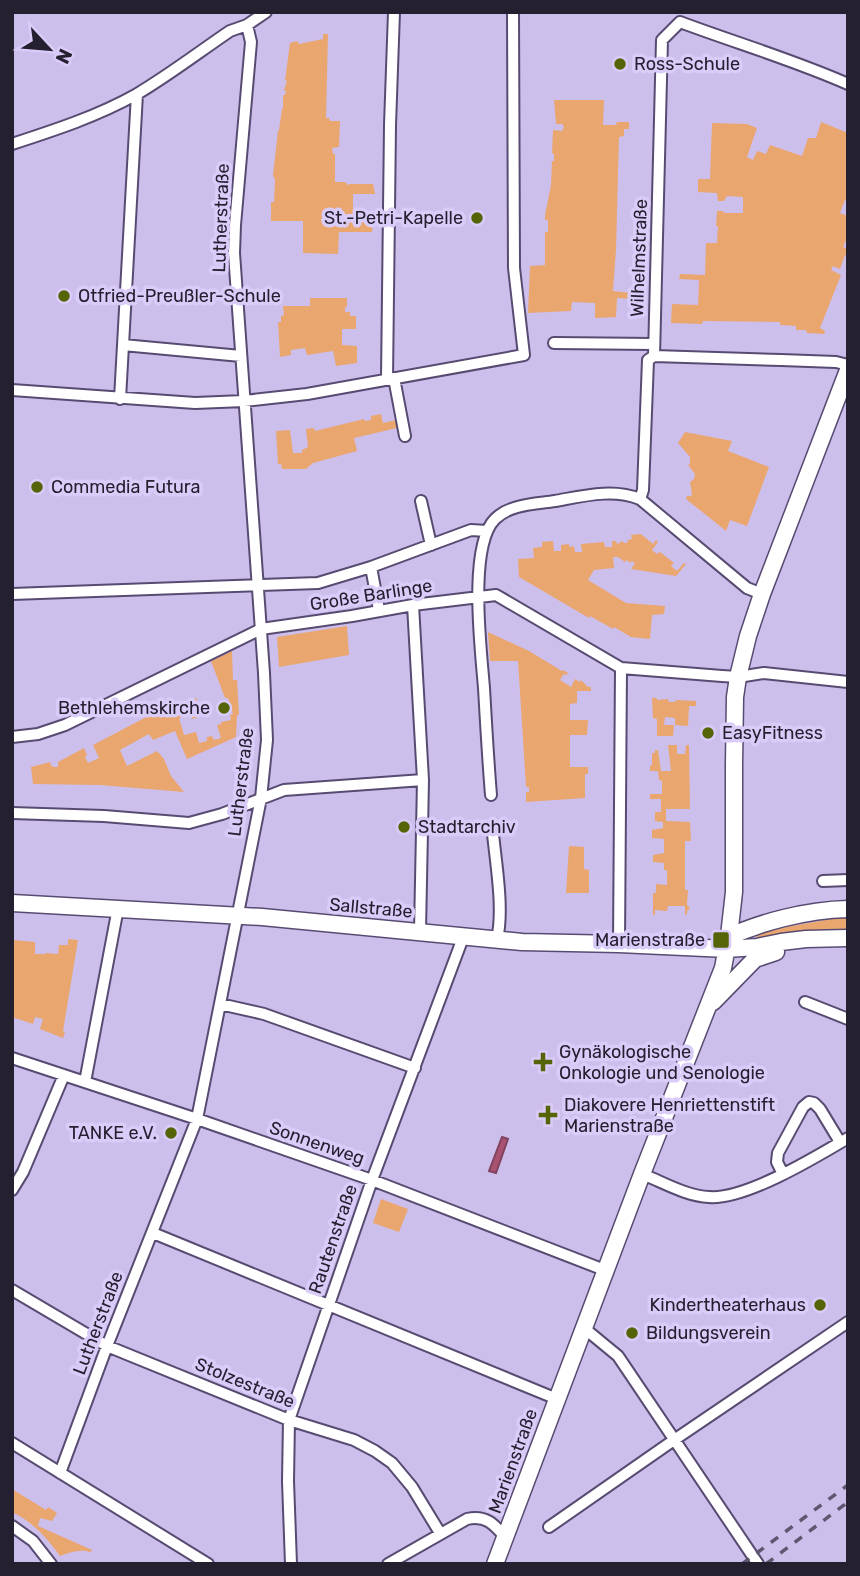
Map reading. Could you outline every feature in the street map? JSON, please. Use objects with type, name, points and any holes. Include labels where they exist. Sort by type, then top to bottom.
[{"type":"main road","name":"Marienstraße","points":[[495,1564],[642,1174],[721,976],[734,892],[735,697],[738,677],[762,594],[848,370]]},
{"type":"main road","name":"Sallstraße","points":[[12,903],[237,915],[522,942],[708,947],[728,943],[752,948],[825,938]]},
{"type":"main road","points":[[728,943],[756,925],[848,909]]},
{"type":"main road","points":[[709,1007],[755,959],[825,938],[848,938]]},
{"type":"street","points":[[12,144],[65,127],[137,93],[230,31],[247,25],[266,12]]},
{"type":"street","points":[[394,12],[390,125],[391,379],[405,436]]},
{"type":"street","points":[[12,390],[195,403],[244,401],[307,394],[524,355],[514,268],[513,12]]},
{"type":"street","points":[[679,17],[728,40],[848,84]]},
{"type":"street","name":"Wilhelmstraße","points":[[640,499],[643,491],[648,360],[654,356],[662,40],[679,17]]},
{"type":"street","name":"Lutherstraße","points":[[60,1473],[197,1119],[261,798],[267,740],[234,253],[251,42],[247,25]]},
{"type":"street","points":[[120,399],[137,93]]},
{"type":"street","points":[[554,343],[654,344]]},
{"type":"street","points":[[122,345],[242,356]]},
{"type":"street","points":[[654,356],[836,362],[848,365]]},
{"type":"street","points":[[491,795],[478,598],[480,561],[487,531],[496,518],[518,506],[603,493],[631,496],[640,499],[747,588],[762,594]]},
{"type":"street","points":[[421,501],[431,545]]},
{"type":"street","points":[[12,594],[318,583],[371,567],[471,530],[487,531]]},
{"type":"street","points":[[371,567],[379,610]]},
{"type":"street","name":"Große Barlinge","points":[[12,737],[38,734],[65,725],[261,629],[496,595],[621,668],[738,677],[764,673],[848,682]]},
{"type":"street","points":[[413,605],[422,780],[420,931]]},
{"type":"street","points":[[619,944],[621,668]]},
{"type":"street","points":[[12,813],[104,816],[189,823],[222,814],[284,790],[422,780]]},
{"type":"street","points":[[493,834],[500,911],[498,940]]},
{"type":"street","points":[[823,881],[848,880]]},
{"type":"street","points":[[85,1082],[118,908]]},
{"type":"street","name":"Rautenstraße","points":[[291,1564],[289,1420],[372,1180],[464,935]]},
{"type":"street","points":[[805,1002],[848,1019]]},
{"type":"street","points":[[220,1004],[264,1014],[415,1068]]},
{"type":"street","name":"Sonnenweg","points":[[12,1058],[372,1180],[607,1271]]},
{"type":"street","points":[[12,1191],[23,1172],[64,1075]]},
{"type":"street","points":[[642,1174],[710,1198],[754,1187],[783,1174],[844,1140],[814,1103],[809,1102],[803,1107],[778,1153],[777,1162],[783,1174]]},
{"type":"street","points":[[153,1233],[557,1399]]},
{"type":"street","name":"Stolzestraße","points":[[12,1290],[107,1346],[289,1420],[354,1440],[375,1451],[392,1463],[412,1487],[440,1533]]},
{"type":"street","points":[[549,1527],[848,1322]]},
{"type":"street","points":[[584,1328],[618,1356],[758,1564]]},
{"type":"street","points":[[12,1443],[208,1564]]},
{"type":"street","points":[[388,1564],[460,1522],[474,1517],[488,1520],[505,1537]]},
{"type":"street","points":[[12,1526],[33,1541],[51,1564]]},
{"type":"shaded area","points":[[323,34],[328,34],[326,118],[340,121],[339,147],[332,148],[335,154],[335,182],[345,182],[348,185],[373,184],[375,194],[353,194],[353,215],[374,216],[372,232],[339,232],[338,254],[303,253],[303,221],[271,221],[275,180],[273,175],[283,95],[286,91],[290,43],[323,39]]},
{"type":"shaded area","points":[[554,100],[604,100],[603,125],[629,122],[629,129],[624,129],[624,136],[619,137],[613,291],[631,293],[631,299],[617,298],[616,317],[595,318],[595,303],[572,302],[571,311],[528,313],[530,266],[545,265],[545,232],[548,232],[548,220],[545,220],[545,215],[554,161],[553,130],[562,131],[564,127],[562,124],[556,124]]},
{"type":"shaded area","points":[[821,122],[848,133],[848,201],[845,200],[840,213],[848,216],[848,235],[843,247],[848,249],[848,255],[845,255],[840,269],[833,266],[831,270],[841,275],[820,328],[825,331],[824,334],[796,330],[796,326],[780,325],[780,322],[671,323],[672,304],[698,305],[699,280],[679,279],[680,274],[705,275],[706,243],[717,243],[717,211],[743,213],[743,197],[727,196],[724,201],[718,201],[717,193],[698,192],[698,179],[710,179],[712,123],[747,124],[757,128],[747,157],[753,160],[757,151],[766,154],[770,145],[802,156],[808,138],[816,138]]},
{"type":"shaded area","points":[[310,298],[347,298],[345,312],[356,316],[356,329],[342,329],[342,345],[357,346],[357,363],[336,366],[333,351],[307,355],[305,348],[291,350],[291,355],[280,357],[278,322],[281,322],[281,316],[284,315],[283,306],[310,306]]},
{"type":"shaded area","points":[[381,414],[383,423],[396,420],[397,428],[354,438],[357,451],[313,463],[306,469],[282,469],[281,464],[278,464],[276,431],[290,430],[293,453],[302,453],[302,450],[308,447],[306,429],[314,428],[315,431],[364,419],[371,420],[371,416]]},
{"type":"shaded area","points":[[685,432],[732,441],[728,451],[769,467],[747,526],[730,520],[726,531],[686,499],[692,494],[690,482],[695,474],[688,465],[690,457],[678,443]]},
{"type":"shaded area","points":[[641,534],[653,544],[656,540],[658,542],[652,550],[657,554],[660,552],[674,563],[671,566],[677,571],[686,564],[676,576],[631,569],[635,563],[632,561],[625,562],[613,557],[614,568],[594,570],[588,580],[626,603],[665,606],[664,614],[652,615],[650,639],[631,637],[590,616],[589,618],[519,577],[518,559],[534,558],[533,548],[542,547],[542,542],[553,541],[554,551],[561,551],[561,545],[569,544],[569,547],[574,546],[575,552],[582,552],[581,544],[604,542],[605,547],[612,547],[612,541],[617,544],[623,541],[627,543],[632,539],[631,535]]},
{"type":"shaded area","points":[[347,626],[349,655],[279,667],[277,637]]},
{"type":"shaded area","points":[[488,632],[568,673],[560,680],[571,687],[575,679],[591,687],[591,691],[577,691],[577,703],[570,704],[570,720],[588,720],[587,735],[570,735],[570,767],[588,767],[588,774],[585,774],[585,798],[526,802],[529,787],[526,787],[518,661],[490,661]]},
{"type":"shaded area","points":[[232,651],[233,680],[237,680],[239,715],[236,737],[187,759],[175,731],[153,740],[149,734],[120,750],[127,766],[157,751],[184,792],[100,785],[33,784],[31,767],[50,762],[53,767],[58,767],[58,762],[84,748],[88,763],[99,758],[93,745],[154,713],[157,717],[196,698],[201,716],[192,719],[190,714],[179,718],[184,735],[196,732],[199,743],[207,741],[207,737],[212,736],[214,740],[221,738],[217,725],[231,720],[230,715],[233,714],[211,661]]},
{"type":"shaded area","points":[[652,698],[668,699],[669,702],[696,701],[696,706],[689,706],[688,726],[675,725],[675,718],[665,717],[664,725],[674,725],[673,736],[657,736],[657,719],[653,718]]},
{"type":"shaded area","points":[[668,745],[677,745],[677,754],[685,754],[686,745],[689,745],[690,809],[666,809],[666,821],[690,822],[691,841],[685,841],[685,890],[688,890],[687,905],[690,908],[687,915],[685,906],[668,906],[667,911],[655,910],[653,915],[653,893],[656,893],[656,884],[667,885],[667,870],[664,870],[664,863],[653,862],[653,855],[664,853],[664,839],[652,838],[652,830],[663,828],[663,822],[655,821],[655,812],[661,812],[661,799],[650,799],[650,794],[662,794],[662,781],[659,780],[658,771],[650,771],[650,766],[652,753],[658,750],[661,771],[671,771]]},
{"type":"shaded area","points":[[569,846],[584,847],[584,869],[589,870],[589,893],[566,893]]},
{"type":"shaded area","points":[[848,918],[848,929],[810,931],[756,942],[757,935]]},
{"type":"shaded area","points":[[68,939],[78,940],[63,1038],[40,1029],[43,1019],[35,1017],[33,1024],[12,1017],[12,940],[35,942],[35,954],[58,954],[59,945],[68,945]]},
{"type":"shaded area","points":[[502,1137],[508,1139],[496,1173],[489,1171]]},
{"type":"shaded area","points":[[381,1199],[408,1209],[399,1232],[373,1223]]},
{"type":"shaded area","points":[[12,1489],[46,1510],[48,1507],[57,1513],[52,1521],[40,1518],[38,1526],[92,1550],[91,1552],[71,1552],[60,1556],[39,1531],[12,1512]]},
{"type":"railway","points":[[742,1564],[848,1485]]},
{"type":"railway","points":[[766,1564],[848,1502]]},
{"type":"place","name":"Ross-Schule","points":[[620,64]]},
{"type":"place","name":"St.-Petri-Kapelle","points":[[477,218]]},
{"type":"place","name":"Otfried-Preußler-Schule","points":[[64,296]]},
{"type":"place","name":"Commedia Futura","points":[[37,487]]},
{"type":"place","name":"Bethlehemskirche","points":[[224,708]]},
{"type":"place","name":"EasyFitness","points":[[708,733]]},
{"type":"place","name":"Stadtarchiv","points":[[404,827]]},
{"type":"place","name":"Marienstraße","points":[[721,940]]},
{"type":"place","name":"Gynäkologische Onkologie und Senologie","points":[[543,1062]]},
{"type":"place","name":"Diakovere Henriettenstift Marienstraße","points":[[548,1115]]},
{"type":"place","name":"TANKE e.V.","points":[[171,1133]]},
{"type":"place","name":"Kindertheaterhaus","points":[[820,1305]]},
{"type":"place","name":"Bildungsverein","points":[[632,1333]]}]
